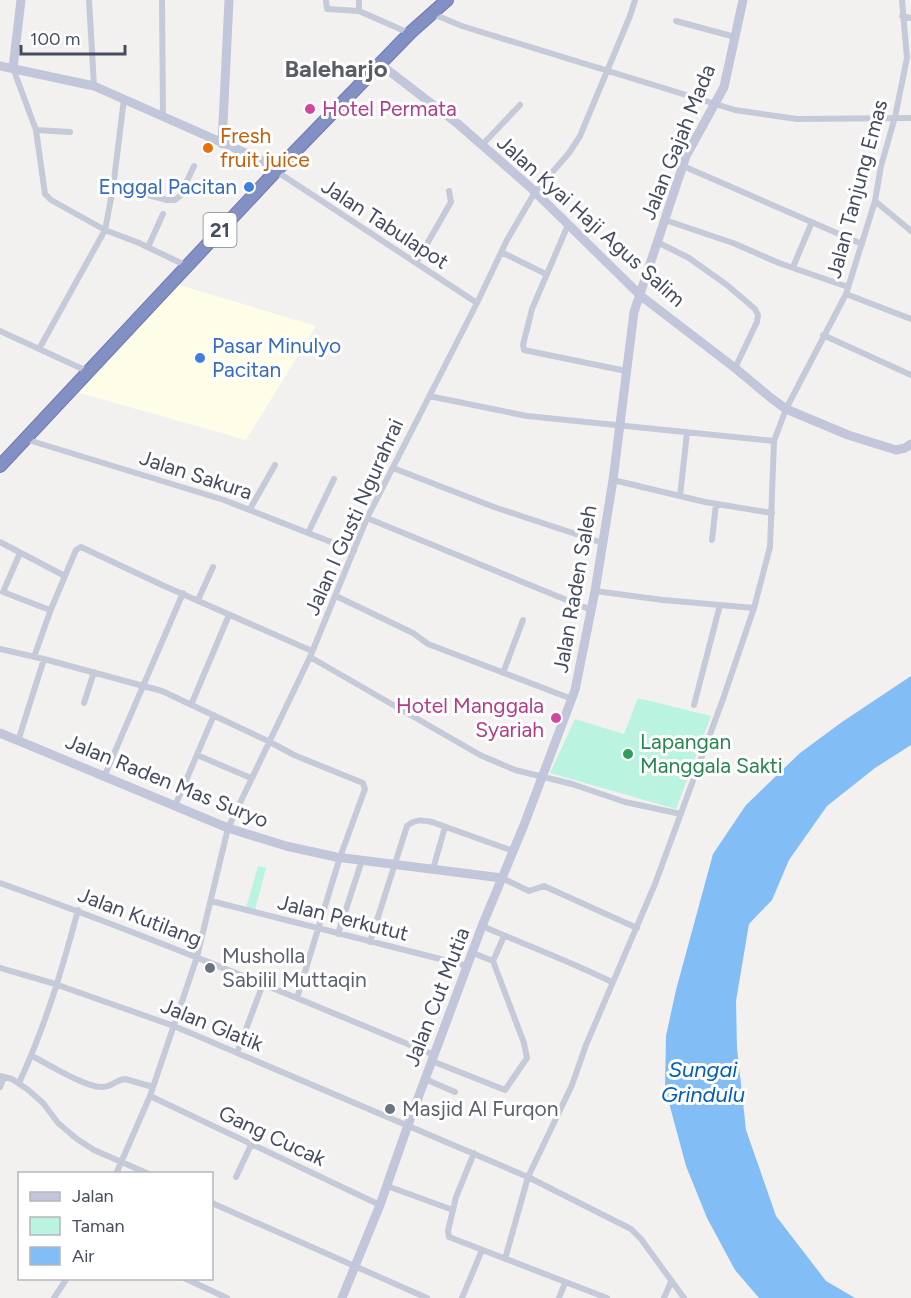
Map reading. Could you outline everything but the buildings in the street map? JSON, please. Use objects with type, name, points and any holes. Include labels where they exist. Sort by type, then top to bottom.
[{"type":"highway","name":"21","points":[[0,466],[276,171],[410,33],[447,0]]},
{"type":"street","points":[[21,0],[13,68],[36,130],[45,194],[51,200],[105,230],[187,266]]},
{"type":"street","points":[[89,0],[94,86]]},
{"type":"street","points":[[162,0],[163,117]]},
{"type":"street","points":[[222,144],[229,0]]},
{"type":"street","points":[[326,0],[327,9],[359,11],[410,33]]},
{"type":"street","points":[[359,0],[359,11]]},
{"type":"street","name":"Jalan I Gusti Ngurahrai","points":[[117,1172],[123,1162],[150,1096],[197,957],[228,828],[311,654],[367,518],[501,252],[535,192],[569,153],[580,136],[608,72],[635,0]]},
{"type":"street","name":"Jalan Gajah Mada","points":[[640,296],[683,166],[723,87],[742,0]]},
{"type":"street","name":"Jalan Tanjung Emas","points":[[505,1259],[528,1177],[572,1085],[612,982],[637,928],[681,814],[754,608],[770,547],[774,441],[786,409],[847,290],[875,201],[881,166],[907,73],[902,0]]},
{"type":"street","points":[[432,13],[462,26],[746,112],[797,119],[911,118]]},
{"type":"street","points":[[902,16],[911,18]]},
{"type":"street","points":[[676,21],[735,37]]},
{"type":"street","name":"Jalan Kyai Haji Agus Salim","points":[[380,64],[482,145],[535,192],[640,296],[786,409],[848,435],[896,450],[911,444]]},
{"type":"street","points":[[0,66],[94,86],[259,159],[276,171]]},
{"type":"street","points":[[39,349],[105,230],[124,99]]},
{"type":"street","points":[[482,145],[520,105]]},
{"type":"street","points":[[36,130],[70,132]]},
{"type":"street","points":[[113,186],[175,200],[180,196],[194,166]]},
{"type":"street","points":[[683,166],[862,244]]},
{"type":"street","name":"Jalan Tabulapot","points":[[276,171],[477,303]]},
{"type":"street","points":[[416,263],[451,202],[449,191]]},
{"type":"street","points":[[875,201],[911,231]]},
{"type":"street","points":[[148,247],[164,214]]},
{"type":"street","points":[[665,220],[733,243],[793,267],[911,319]]},
{"type":"street","points":[[793,267],[812,222]]},
{"type":"street","points":[[568,225],[532,309],[523,345],[524,350],[626,371]]},
{"type":"street","points":[[657,242],[688,258],[727,285],[755,309],[758,315],[757,322],[735,368]]},
{"type":"street","points":[[501,252],[546,274]]},
{"type":"street","name":"Jalan Raden Saleh","points":[[502,878],[572,699],[595,591],[613,480],[634,312],[640,296]]},
{"type":"street","points":[[0,331],[87,371]]},
{"type":"street","points":[[823,335],[911,375]]},
{"type":"street","points":[[429,396],[527,416],[774,441]]},
{"type":"street","points":[[680,496],[687,433]]},
{"type":"street","name":"Jalan Sakura","points":[[25,439],[250,509],[354,550]]},
{"type":"street","points":[[250,509],[275,465]]},
{"type":"street","points":[[393,468],[494,507],[603,543]]},
{"type":"street","points":[[308,532],[334,479]]},
{"type":"street","points":[[613,480],[716,504],[772,513]]},
{"type":"street","points":[[712,540],[716,504]]},
{"type":"street","points":[[367,518],[591,610]]},
{"type":"street","points":[[0,542],[65,576]]},
{"type":"street","points":[[34,657],[50,610],[76,550],[81,547],[311,654],[480,755],[515,770],[543,776],[625,802],[681,814]]},
{"type":"street","points":[[20,553],[3,592],[50,610]]},
{"type":"street","points":[[198,600],[213,567]]},
{"type":"street","points":[[595,591],[754,608]]},
{"type":"street","points":[[104,777],[183,593]]},
{"type":"street","points":[[336,596],[413,633],[428,644],[572,699]]},
{"type":"street","points":[[694,705],[720,605]]},
{"type":"street","points":[[191,705],[230,615]]},
{"type":"street","points":[[503,673],[523,620]]},
{"type":"street","points":[[0,650],[142,685],[214,715],[294,755],[363,783],[364,789],[340,857],[297,998]]},
{"type":"street","points":[[18,741],[44,659]]},
{"type":"street","points":[[84,704],[94,672]]},
{"type":"street","points":[[175,806],[214,715]]},
{"type":"street","name":"Jalan Raden Mas Suryo","points":[[0,733],[228,828],[286,846],[340,857],[502,878]]},
{"type":"street","points":[[197,755],[251,778]]},
{"type":"street","points":[[370,942],[407,826],[412,821],[426,821],[513,850]]},
{"type":"street","points":[[433,869],[446,827]]},
{"type":"street","points":[[338,934],[363,860]]},
{"type":"street","points":[[502,878],[530,891],[544,886],[637,928]]},
{"type":"street","name":"Jalan Cut Mutia","points":[[342,1298],[380,1205],[482,926],[502,878]]},
{"type":"street","name":"Jalan Kutilang","points":[[0,883],[78,910],[263,984],[505,1090],[527,1058],[524,1043],[493,961]]},
{"type":"street","name":"Jalan Perkutut","points":[[211,901],[468,966]]},
{"type":"street","points":[[19,1083],[32,1056],[57,985],[78,910]]},
{"type":"street","points":[[482,926],[541,952],[567,960],[612,982]]},
{"type":"street","points":[[473,953],[493,961],[504,936]]},
{"type":"street","name":"Jalan Glatik","points":[[0,968],[57,985],[174,1026],[528,1177],[631,1229],[641,1239],[684,1298]]},
{"type":"street","points":[[237,1053],[263,984]]},
{"type":"street","points":[[32,1056],[95,1087],[108,1087],[120,1079],[153,1087]]},
{"type":"street","points":[[0,1087],[2,1077],[19,1083],[43,1103],[58,1123],[77,1139],[94,1150],[147,1172]]},
{"type":"street","points":[[425,1079],[455,1092]]},
{"type":"street","name":"Gang Cucak","points":[[150,1096],[380,1205]]},
{"type":"street","points":[[236,1177],[251,1145]]},
{"type":"street","points":[[474,1153],[456,1197],[448,1231],[449,1237],[607,1298]]},
{"type":"street","points":[[387,1186],[453,1210]]},
{"type":"street","points":[[213,1203],[427,1298]]},
{"type":"street","points":[[462,1298],[482,1250]]},
{"type":"street","points":[[54,1298],[67,1280]]},
{"type":"street","points":[[187,1280],[227,1298]]},
{"type":"street","points":[[664,1298],[671,1282]]},
{"type":"street","points":[[560,1298],[565,1283]]},
{"type":"shaded area","name":"Pasar Minulyo Pacitan","points":[[176,284],[316,326],[246,440],[73,391]]},
{"type":"green space","name":"Lapangan Manggala Sakti","points":[[638,698],[711,716],[676,809],[550,773],[575,719],[624,734]]},
{"type":"green space","points":[[258,866],[266,868],[255,910],[246,908]]},
{"type":"water","name":"Sungai Grindulu","points":[[911,676],[911,745],[875,768],[827,806],[789,860],[772,900],[749,924],[736,1001],[737,1048],[746,1130],[776,1216],[826,1281],[855,1298],[759,1298],[735,1270],[707,1218],[686,1166],[665,1088],[666,1036],[676,990],[713,854],[746,805],[800,753]]},
{"type":"place","name":"Hotel Permata","points":[[310,109]]},
{"type":"place","name":"Fresh fruit juice","points":[[208,148]]},
{"type":"place","name":"Enggal Pacitan","points":[[249,187]]},
{"type":"place","name":"Pasar Minulyo Pacitan","points":[[200,358]]},
{"type":"place","name":"Hotel Manggala Syariah","points":[[556,718]]},
{"type":"place","name":"Lapangan Manggala Sakti","points":[[628,754]]},
{"type":"place","name":"Musholla Sabilil Muttaqin","points":[[210,968]]},
{"type":"place","name":"Masjid Al Furqon","points":[[390,1109]]},
{"type":"district","name":"Baleharjo","points":[[336,69]]}]
